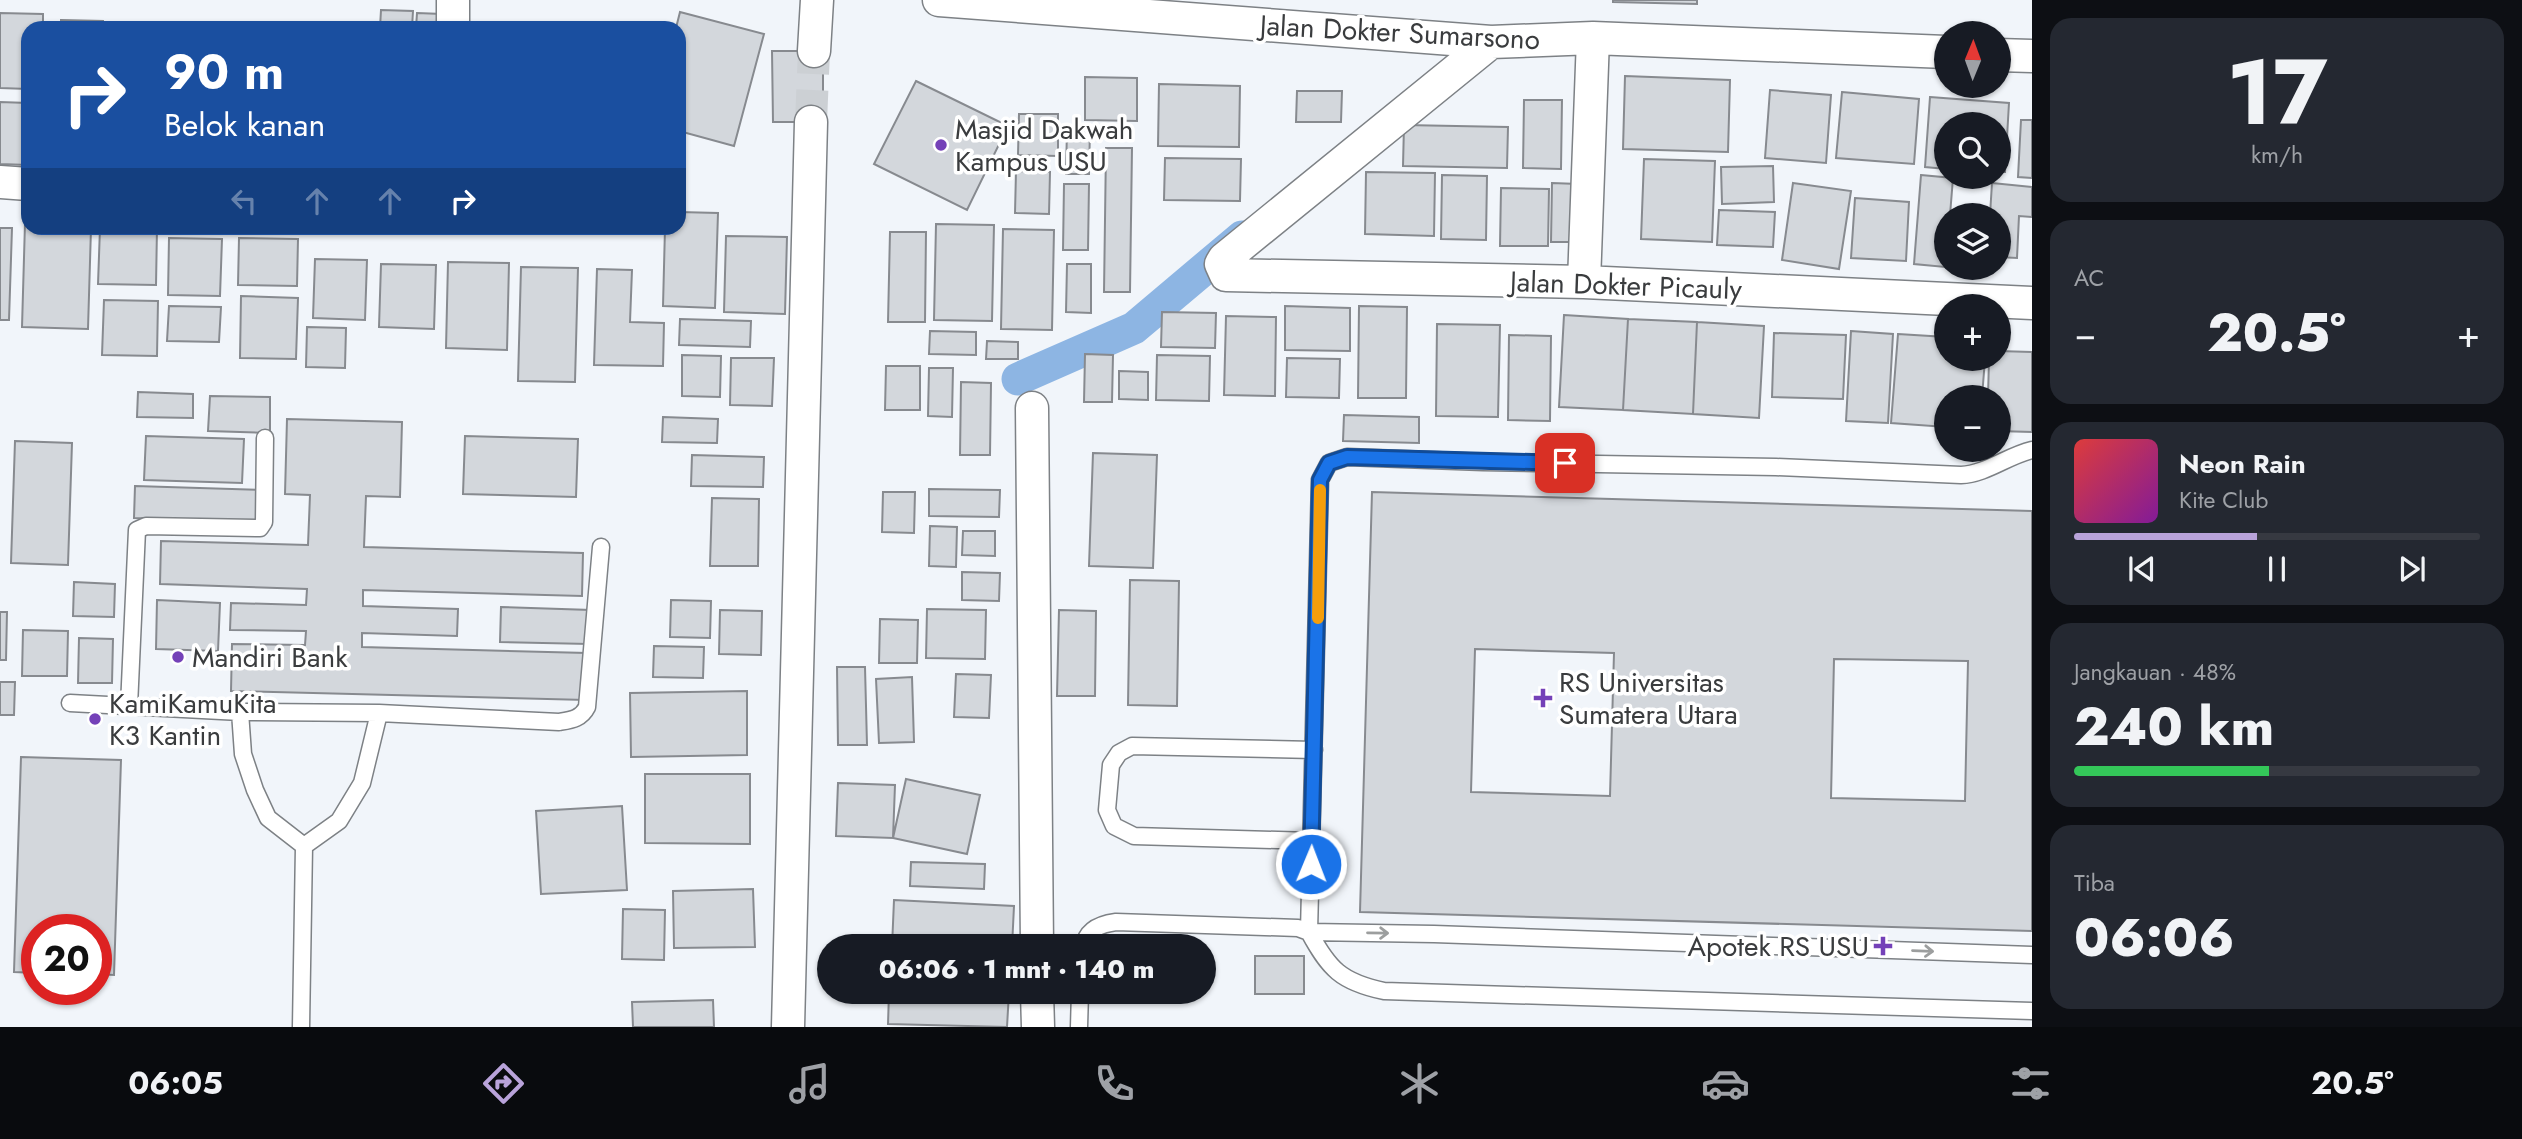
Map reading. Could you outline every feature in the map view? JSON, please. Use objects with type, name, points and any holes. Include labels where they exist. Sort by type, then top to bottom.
[{"type":"street","points":[[453,0],[453,21]]},
{"type":"street","points":[[814,51],[817,0]]},
{"type":"street","name":"Jalan Dokter Sumarsono","points":[[939,0],[1491,42],[1593,38],[1934,52]]},
{"type":"street","points":[[1584,282],[1593,38]]},
{"type":"street","name":"Jalan Dokter Picauly","points":[[1491,42],[1224,259],[1221,264],[1222,271],[1231,277],[1584,282],[2032,303]]},
{"type":"street","points":[[2011,55],[2032,56]]},
{"type":"street","points":[[788,1027],[811,122]]},
{"type":"street","points":[[0,182],[21,184]]},
{"type":"street","points":[[1032,408],[1037,934]]},
{"type":"street","points":[[1037,1004],[1038,1027]]},
{"type":"lane","points":[[130,706],[137,530],[146,526],[260,528],[264,522],[265,438]]},
{"type":"lane","points":[[2032,450],[1978,474],[1961,475],[1776,467],[1347,457],[1329,463],[1320,480],[1309,932],[1324,960],[1335,971],[1348,981],[1384,991],[2032,1011]]},
{"type":"lane","points":[[70,703],[240,712],[379,713],[559,722],[574,719],[583,714],[587,707],[601,547]]},
{"type":"lane","points":[[240,712],[243,754],[268,818],[304,846]]},
{"type":"lane","points":[[304,846],[339,821],[362,783],[379,713]]},
{"type":"lane","points":[[1311,841],[1134,836],[1114,826],[1107,810],[1111,765],[1119,753],[1132,746],[1314,750]]},
{"type":"lane","points":[[301,1027],[304,846]]},
{"type":"lane","points":[[1089,934],[1103,923],[1116,922],[1290,927],[1309,932],[2032,955]]},
{"type":"lane","points":[[1079,1027],[1080,1004]]},
{"type":"building","points":[[1697,0],[1697,4],[1613,2]]},
{"type":"building","points":[[381,10],[413,11],[412,21],[380,21]]},
{"type":"building","points":[[680,12],[764,34],[734,146],[686,133],[686,21],[678,21]]},
{"type":"building","points":[[0,13],[43,14],[43,21],[21,21],[21,89],[0,88]]},
{"type":"building","points":[[417,13],[442,14],[442,21],[416,21]]},
{"type":"building","points":[[772,51],[823,51],[823,122],[773,122]]},
{"type":"building","points":[[1625,76],[1730,80],[1728,152],[1623,149]]},
{"type":"building","points":[[1085,77],[1137,78],[1137,121],[1085,120]]},
{"type":"building","name":"Masjid Dakwah Kampus USU","points":[[916,81],[1008,126],[967,210],[874,164]]},
{"type":"building","points":[[1159,84],[1240,86],[1239,147],[1158,146]]},
{"type":"building","points":[[1770,90],[1831,95],[1826,163],[1765,158]]},
{"type":"building","points":[[1297,91],[1342,91],[1341,122],[1296,122]]},
{"type":"building","points":[[1842,92],[1919,99],[1914,164],[1836,158]]},
{"type":"building","points":[[1930,97],[2009,103],[2008,112],[1934,112],[1934,168],[1925,167]]},
{"type":"building","points":[[1524,100],[1562,100],[1561,169],[1523,168]]},
{"type":"building","points":[[0,102],[21,103],[21,165],[0,164]]},
{"type":"building","points":[[1019,114],[1058,114],[1058,156],[1018,155]]},
{"type":"building","points":[[2021,120],[2032,120],[2032,178],[2018,177]]},
{"type":"building","points":[[1404,125],[1508,127],[1507,168],[1403,166]]},
{"type":"building","points":[[1067,128],[1090,129],[1089,174],[1066,174]]},
{"type":"building","points":[[1106,148],[1132,148],[1130,292],[1104,292]]},
{"type":"building","points":[[1165,158],[1241,159],[1240,201],[1164,200]]},
{"type":"building","points":[[1644,159],[1715,161],[1712,242],[1641,239]]},
{"type":"building","points":[[1773,166],[1774,202],[1722,204],[1721,167]]},
{"type":"building","points":[[1016,171],[1050,172],[1049,214],[1015,213]]},
{"type":"building","points":[[1366,172],[1435,173],[1434,236],[1365,234]]},
{"type":"building","points":[[1442,175],[1487,176],[1486,240],[1441,239]]},
{"type":"building","points":[[1921,175],[1934,176],[1934,189],[1952,189],[1951,203],[1934,203],[1934,266],[1914,264]]},
{"type":"building","points":[[1552,183],[1578,184],[1577,242],[1551,242]]},
{"type":"building","points":[[1793,183],[1851,191],[1839,269],[1782,260]]},
{"type":"building","points":[[1064,184],[1089,184],[1088,250],[1063,250]]},
{"type":"building","points":[[2011,185],[2032,187],[2032,217],[2019,216],[2017,258],[2011,258],[2011,203],[1991,203],[1992,189],[2011,189]]},
{"type":"building","points":[[1501,188],[1549,189],[1548,246],[1500,246]]},
{"type":"building","points":[[1855,198],[1909,202],[1906,261],[1851,258]]},
{"type":"building","points":[[1719,210],[1775,212],[1773,247],[1717,245]]},
{"type":"building","points":[[686,212],[718,213],[715,308],[663,306],[665,235],[686,235]]},
{"type":"building","points":[[936,224],[994,225],[992,321],[934,320]]},
{"type":"building","points":[[0,228],[12,228],[9,320],[0,320]]},
{"type":"building","points":[[1003,229],[1054,230],[1052,330],[1001,329]]},
{"type":"building","points":[[890,232],[926,232],[925,322],[888,322]]},
{"type":"building","points":[[25,235],[91,235],[88,329],[22,327]]},
{"type":"building","points":[[100,235],[157,235],[156,285],[98,284]]},
{"type":"building","points":[[726,236],[787,237],[785,314],[724,312]]},
{"type":"building","points":[[169,238],[222,239],[220,296],[168,295]]},
{"type":"building","points":[[239,238],[298,239],[297,286],[238,285]]},
{"type":"building","points":[[315,259],[367,260],[365,320],[313,318]]},
{"type":"building","points":[[448,262],[509,263],[507,350],[446,348]]},
{"type":"building","points":[[381,264],[436,265],[434,329],[379,327]]},
{"type":"building","points":[[1067,264],[1091,264],[1091,313],[1066,312]]},
{"type":"building","points":[[521,267],[578,268],[575,382],[518,381]]},
{"type":"building","points":[[597,269],[632,270],[630,322],[664,323],[663,366],[594,365]]},
{"type":"building","points":[[241,296],[298,298],[296,359],[240,358]]},
{"type":"building","points":[[104,300],[158,301],[157,356],[102,355]]},
{"type":"building","points":[[169,306],[221,307],[219,342],[167,341]]},
{"type":"building","points":[[1285,306],[1350,308],[1350,351],[1285,350]]},
{"type":"building","points":[[1359,306],[1407,307],[1406,398],[1358,398]]},
{"type":"building","points":[[1162,312],[1216,313],[1215,348],[1161,347]]},
{"type":"building","points":[[1564,315],[1628,319],[1623,410],[1559,407]]},
{"type":"building","points":[[1226,316],[1276,317],[1275,396],[1224,395]]},
{"type":"building","points":[[680,319],[751,321],[750,347],[679,345]]},
{"type":"building","points":[[1628,319],[1697,322],[1693,414],[1623,410]]},
{"type":"building","points":[[1697,322],[1764,326],[1759,418],[1693,414]]},
{"type":"building","points":[[1437,324],[1500,325],[1498,417],[1436,416]]},
{"type":"building","points":[[307,327],[346,328],[345,368],[306,367]]},
{"type":"building","points":[[930,331],[976,332],[976,355],[929,354]]},
{"type":"building","points":[[1851,331],[1893,334],[1888,423],[1846,421]]},
{"type":"building","points":[[1774,333],[1846,335],[1843,399],[1772,397]]},
{"type":"building","points":[[1898,334],[1934,336],[1934,371],[1984,371],[1983,385],[1934,385],[1934,426],[1891,423]]},
{"type":"building","points":[[1509,335],[1551,336],[1550,421],[1508,420]]},
{"type":"building","points":[[987,341],[1018,342],[1018,359],[986,359]]},
{"type":"building","points":[[2011,351],[2032,352],[2032,432],[2011,431],[2011,385],[1988,385],[1989,371],[2011,371]]},
{"type":"building","points":[[1085,354],[1113,355],[1112,402],[1084,402]]},
{"type":"building","points":[[682,355],[721,356],[720,397],[682,396]]},
{"type":"building","points":[[1157,355],[1210,356],[1209,401],[1156,400]]},
{"type":"building","points":[[731,358],[774,358],[772,406],[730,405]]},
{"type":"building","points":[[1287,358],[1340,359],[1339,398],[1286,397]]},
{"type":"building","points":[[886,366],[920,366],[920,410],[885,410]]},
{"type":"building","points":[[929,368],[953,368],[952,417],[928,416]]},
{"type":"building","points":[[1119,371],[1148,372],[1148,400],[1119,399]]},
{"type":"building","points":[[961,382],[991,383],[990,455],[960,455]]},
{"type":"building","points":[[138,392],[193,394],[193,418],[137,417]]},
{"type":"building","points":[[210,396],[270,397],[270,433],[208,431]]},
{"type":"building","points":[[1344,415],[1419,417],[1419,443],[1343,441]]},
{"type":"building","points":[[663,417],[718,419],[717,443],[662,442]]},
{"type":"building","points":[[287,419],[402,422],[400,497],[366,496],[364,547],[583,553],[582,596],[363,590],[363,606],[458,609],[457,636],[362,633],[362,647],[587,653],[586,700],[231,691],[232,644],[305,645],[306,631],[230,630],[231,603],[306,605],[307,589],[160,584],[161,541],[308,545],[310,495],[285,494]]},
{"type":"building","points":[[146,436],[244,439],[242,483],[144,480]]},
{"type":"building","points":[[465,436],[578,439],[576,497],[463,494]]},
{"type":"building","points":[[15,441],[72,443],[68,565],[11,563]]},
{"type":"building","points":[[1093,453],[1157,455],[1153,568],[1089,566]]},
{"type":"building","points":[[692,455],[764,457],[763,487],[691,486]]},
{"type":"building","points":[[135,486],[261,490],[260,522],[134,518]]},
{"type":"building","points":[[929,489],[1000,490],[999,517],[929,516]]},
{"type":"building","points":[[883,492],[915,492],[914,533],[882,532]]},
{"type":"building","points":[[1372,492],[2032,511],[2032,931],[1360,912]],"holes":[[[1475,649],[1614,653],[1610,796],[1471,792]],[[1834,659],[1968,661],[1965,801],[1831,798]]]},
{"type":"building","points":[[712,498],[759,499],[758,566],[710,566]]},
{"type":"building","points":[[930,526],[957,527],[956,567],[929,566]]},
{"type":"building","points":[[963,531],[995,531],[995,556],[962,555]]},
{"type":"building","points":[[962,572],[1000,573],[999,601],[962,600]]},
{"type":"building","points":[[1130,580],[1179,581],[1177,706],[1128,705]]},
{"type":"building","points":[[74,582],[115,584],[114,617],[73,616]]},
{"type":"building","points":[[157,600],[220,603],[218,651],[156,649]]},
{"type":"building","points":[[671,600],[711,601],[710,638],[670,637]]},
{"type":"building","points":[[501,607],[591,610],[589,644],[500,642]]},
{"type":"building","points":[[927,609],[986,610],[985,659],[926,658]]},
{"type":"building","points":[[720,610],[762,611],[761,655],[719,654]]},
{"type":"building","points":[[1059,610],[1096,611],[1095,696],[1057,696]]},
{"type":"building","points":[[0,612],[7,612],[6,660],[0,660]]},
{"type":"building","points":[[880,619],[918,620],[917,663],[879,663]]},
{"type":"building","points":[[23,630],[68,631],[67,676],[22,676]]},
{"type":"building","points":[[79,638],[113,639],[112,683],[78,683]]},
{"type":"building","points":[[654,646],[704,647],[703,678],[653,677]]},
{"type":"building","points":[[837,667],[865,667],[867,745],[838,745]]},
{"type":"building","points":[[956,674],[991,675],[989,718],[954,717]]},
{"type":"building","points":[[912,677],[914,742],[879,743],[876,679]]},
{"type":"building","points":[[0,682],[15,682],[14,715],[0,715]]},
{"type":"building","points":[[747,691],[747,755],[631,757],[630,693]]},
{"type":"building","points":[[21,757],[121,760],[114,975],[112,914],[21,914],[21,972],[14,972]]},
{"type":"building","points":[[645,774],[750,774],[750,844],[645,843]]},
{"type":"building","points":[[906,779],[980,795],[967,854],[893,838]]},
{"type":"building","points":[[838,783],[895,785],[893,838],[836,836]]},
{"type":"building","points":[[622,806],[627,890],[541,894],[536,811]]},
{"type":"building","points":[[911,862],[985,864],[984,889],[910,886]]},
{"type":"building","points":[[753,889],[755,947],[674,948],[673,891]]},
{"type":"building","points":[[894,900],[1014,906],[1013,934],[893,934]]},
{"type":"building","points":[[623,909],[665,910],[664,960],[622,959]]},
{"type":"building","points":[[1255,956],[1304,956],[1304,994],[1255,994]]},
{"type":"building","points":[[713,1000],[714,1027],[633,1027],[632,1002]]},
{"type":"building","points":[[889,1004],[1008,1004],[1007,1027],[888,1024]]},
{"type":"waterway","points":[[1018,379],[1134,328],[1242,237]]},
{"type":"tunnel","points":[[811,122],[814,51]]},
{"type":"slow traffic","points":[[1318,618],[1320,490]]},
{"type":"place","name":"Masjid Dakwah Kampus USU","points":[[941,145]]},
{"type":"place","name":"Mandiri Bank","points":[[178,657]]},
{"type":"place","name":"RS Universitas Sumatera Utara","points":[[1543,698]]},
{"type":"place","name":"KamiKamuKita K3 Kantin","points":[[95,719]]},
{"type":"place","name":"Apotek RS USU","points":[[1883,946]]},
{"type":"route","points":[[1311,864],[1320,480],[1329,463],[1347,457],[1565,463]]}]
